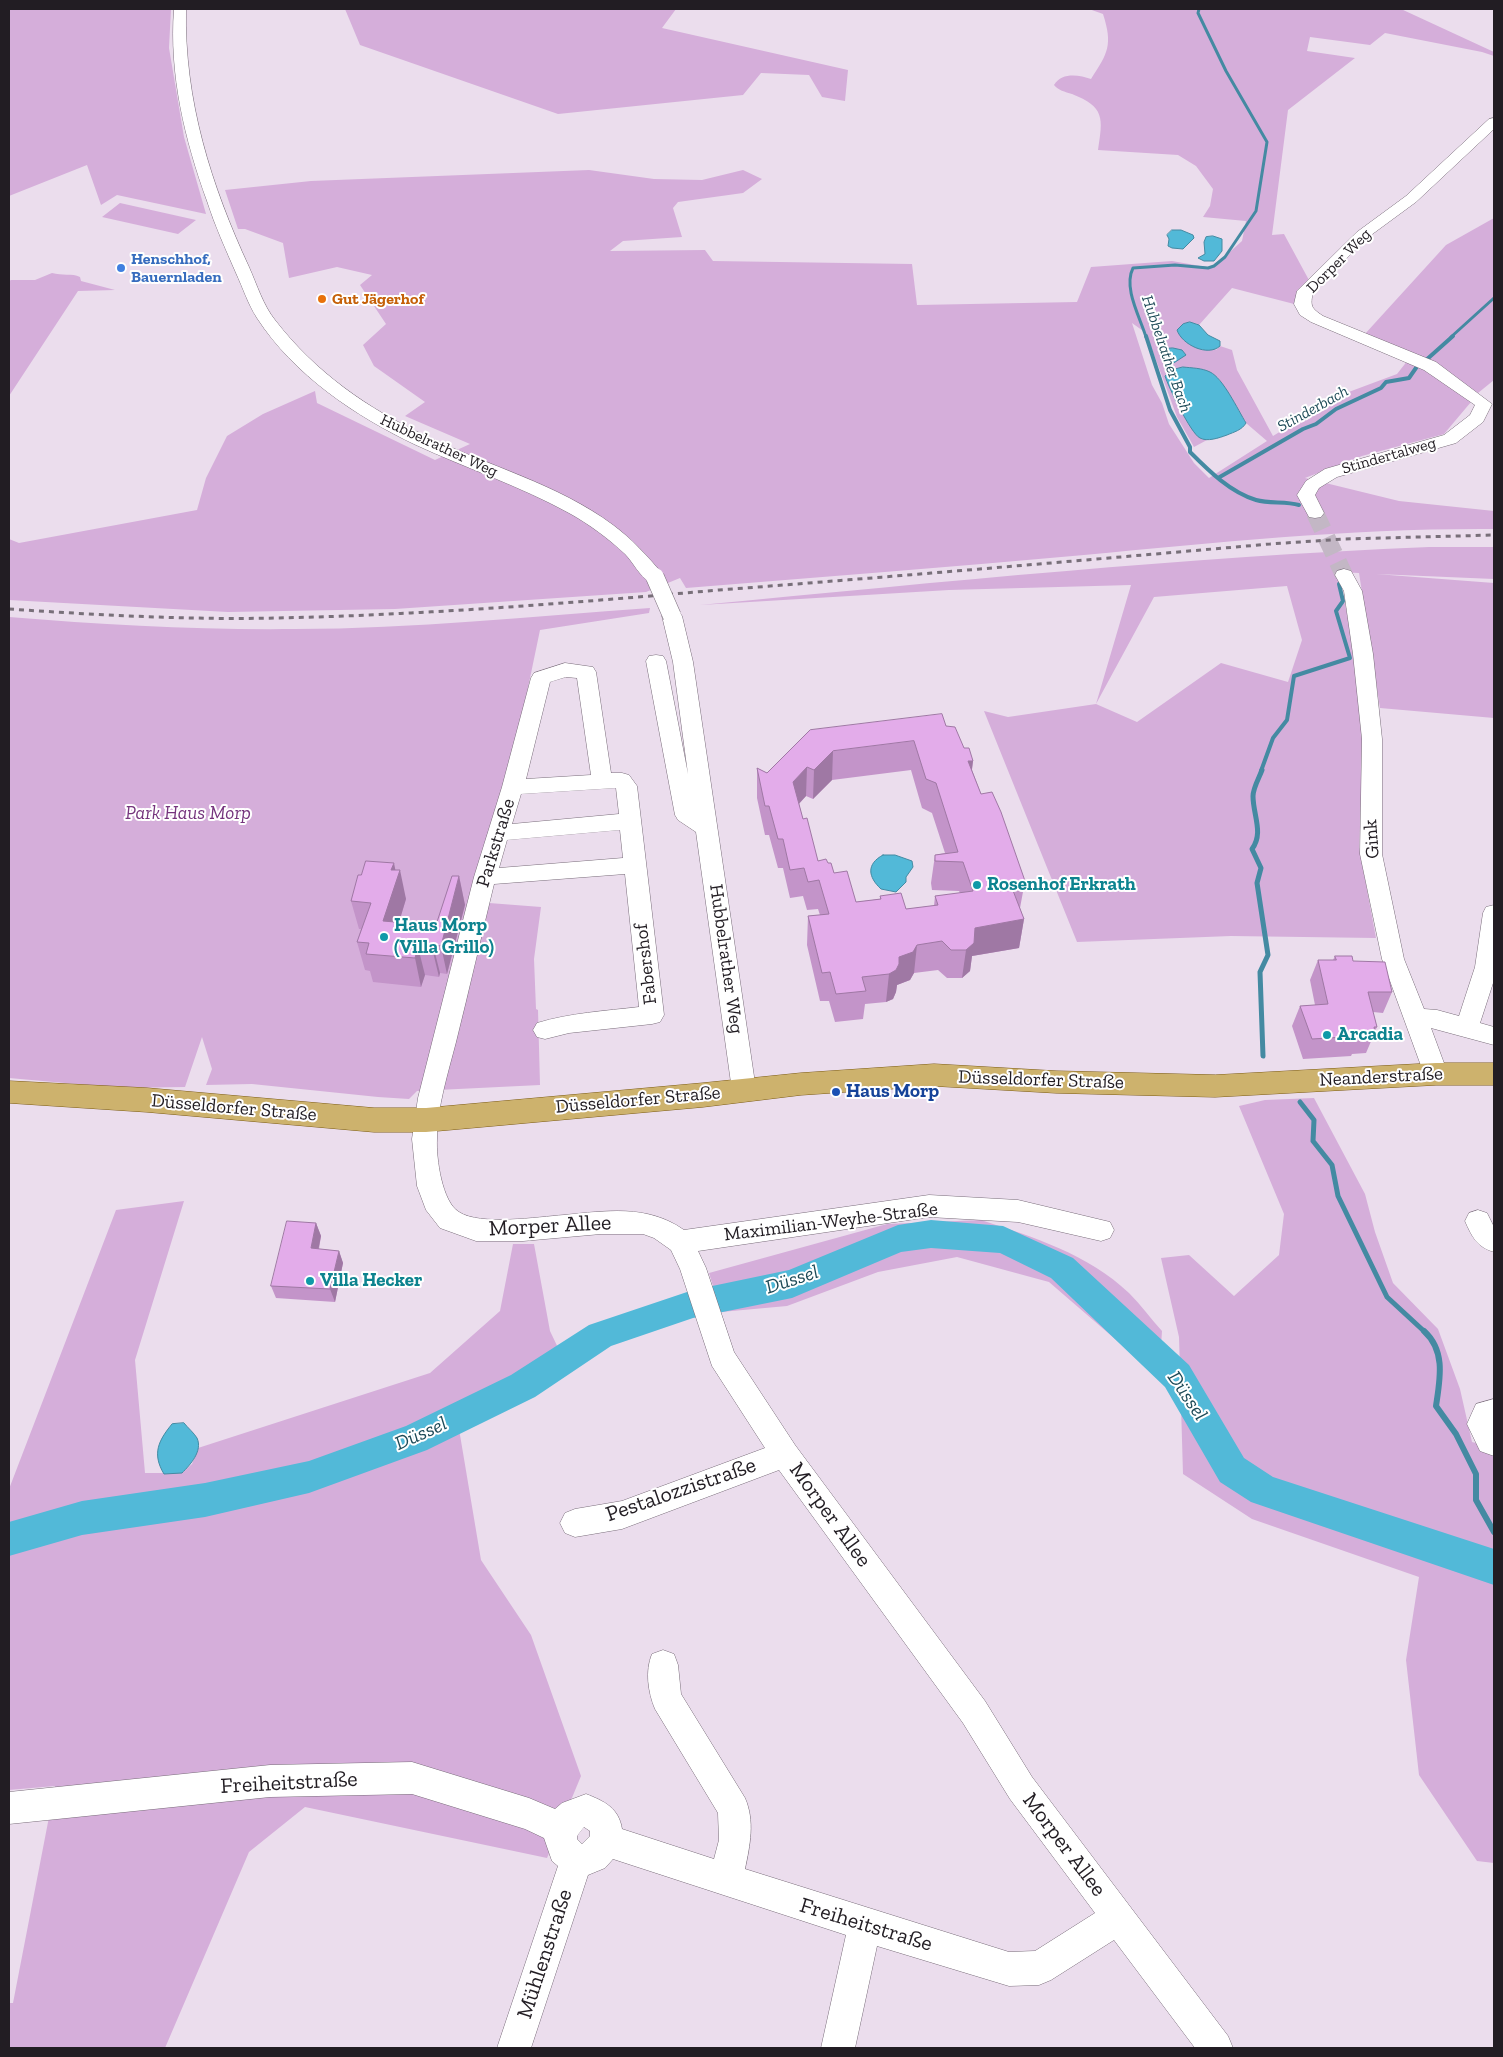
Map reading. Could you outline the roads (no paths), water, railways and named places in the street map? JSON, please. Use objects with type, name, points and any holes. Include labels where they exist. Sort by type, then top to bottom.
[{"type":"main road","name":"Neanderstraße","points":[[1267,1083],[1436,1074],[1494,1074]]},
{"type":"main road","name":"Düsseldorfer Straße","points":[[9,1092],[147,1100],[364,1119],[426,1120],[801,1084],[934,1075],[1056,1082],[1213,1086],[1267,1083]]},
{"type":"street","name":"Hubbelrather Weg","points":[[180,9],[182,63],[192,125],[202,163],[226,236],[260,308],[272,328],[326,383],[358,405],[422,441],[565,502],[595,520],[623,541],[655,577],[672,616],[683,662],[744,1090]]},
{"type":"street","name":"Dorper Weg","points":[[1484,404],[1447,377],[1418,361],[1317,319],[1306,312],[1302,304],[1305,290],[1362,234],[1411,199],[1494,122]]},
{"type":"street","name":"Stindertalweg","points":[[1315,513],[1306,495],[1312,485],[1320,479],[1348,468],[1450,439],[1476,418],[1484,404]]},
{"type":"street","name":"Gink","points":[[1344,574],[1352,591],[1363,654],[1372,739],[1370,822],[1372,854],[1393,959],[1436,1074]]},
{"type":"street","points":[[656,661],[686,815],[706,828]]},
{"type":"street","name":"Parkstraße","points":[[426,1120],[485,877],[513,787],[541,678],[565,670],[586,672],[602,781]]},
{"type":"street","name":"Fabershof","points":[[513,787],[622,780],[626,786],[631,821],[652,1015],[569,1024],[545,1030]]},
{"type":"street","points":[[500,833],[631,821]]},
{"type":"street","points":[[485,877],[635,865]]},
{"type":"street","points":[[1467,1028],[1488,967],[1494,913]]},
{"type":"street","points":[[1414,1018],[1437,1019],[1494,1036]]},
{"type":"street","name":"Morper Allee","points":[[426,1120],[424,1139],[433,1196],[439,1209],[449,1220],[484,1231],[523,1230],[601,1222],[644,1222],[662,1229],[680,1242],[693,1268],[722,1357],[785,1454],[974,1712],[1021,1788],[1216,2048]]},
{"type":"street","name":"Maximilian-Weyhe-Straße","points":[[680,1242],[928,1206],[1018,1211],[1101,1230]]},
{"type":"street","points":[[1478,1221],[1484,1234],[1494,1241]]},
{"type":"street","points":[[1494,1412],[1486,1413],[1481,1424],[1490,1442],[1494,1443]]},
{"type":"street","name":"Pestalozzistraße","points":[[575,1523],[622,1514],[785,1454]]},
{"type":"street","points":[[662,1665],[666,1698],[734,1809],[735,1840],[726,1880]]},
{"type":"street","name":"Freiheitstraße","points":[[9,1808],[270,1781],[412,1778],[529,1814],[561,1829]]},
{"type":"street","points":[[586,1810],[594,1812],[604,1823],[606,1840],[598,1854],[584,1860],[576,1860],[565,1851],[562,1845],[561,1829],[571,1815],[586,1810]]},
{"type":"street","name":"Freiheitstraße","points":[[606,1840],[865,1925],[1008,1969],[1039,1968],[1118,1918]]},
{"type":"street","name":"Mühlenstraße","points":[[514,2048],[576,1860]]},
{"type":"street","points":[[838,2048],[865,1925]]},
{"type":"water","points":[[1172,230],[1181,230],[1193,235],[1194,238],[1183,249],[1172,248],[1168,246],[1169,239],[1167,235]]},
{"type":"water","points":[[1213,236],[1222,239],[1222,251],[1214,261],[1204,261],[1198,258],[1205,254],[1204,242],[1206,237]]},
{"type":"water","points":[[1190,322],[1199,325],[1208,335],[1220,341],[1220,346],[1215,349],[1202,350],[1190,345],[1177,330],[1183,324]]},
{"type":"water","points":[[1173,348],[1182,350],[1186,355],[1169,366],[1166,365],[1160,352],[1162,349]]},
{"type":"water","points":[[1183,367],[1197,368],[1215,375],[1225,387],[1246,423],[1235,432],[1213,439],[1206,440],[1196,435],[1180,409],[1165,376],[1172,370]]},
{"type":"water","points":[[883,855],[895,855],[912,861],[913,867],[906,877],[906,882],[896,892],[881,889],[871,875],[871,867],[874,862]]},
{"type":"water","points":[[184,1423],[197,1438],[197,1453],[182,1473],[164,1474],[158,1460],[160,1442],[172,1424]]},
{"type":"waterway","name":"Hubbelrather Bach","points":[[1146,337],[1131,293],[1130,276],[1133,268],[1175,265],[1208,268],[1214,266],[1225,257],[1256,211],[1267,142],[1226,71],[1198,13],[1199,9]]},
{"type":"waterway","name":"Stinderbach","points":[[1451,337],[1494,298]]},
{"type":"waterway","name":"Hubbelrather Bach","points":[[1146,336],[1170,410],[1190,447],[1190,452],[1220,480],[1237,492],[1256,500],[1299,505]]},
{"type":"waterway","name":"Stinderbach","points":[[1425,361],[1453,336]]},
{"type":"waterway","name":"Stinderbach","points":[[1218,478],[1303,429],[1316,424],[1336,409],[1381,388],[1386,382],[1409,378],[1418,365]]},
{"type":"waterway","name":"Hubbelrather Bach","points":[[1261,771],[1273,738],[1287,720],[1294,676],[1350,658],[1336,611],[1343,601],[1339,584]]},
{"type":"waterway","name":"Hubbelrather Bach","points":[[1262,770],[1253,793],[1258,830],[1252,849],[1261,868],[1257,883],[1268,955],[1260,972],[1263,1056]]},
{"type":"waterway","name":"Hubbelrather Bach","points":[[1300,1102],[1314,1120],[1313,1141],[1332,1165],[1338,1196],[1387,1297],[1425,1332]]},
{"type":"waterway","name":"Düssel","points":[[9,1539],[82,1518],[205,1500],[309,1477],[415,1439],[523,1386],[601,1335],[693,1304],[792,1284],[898,1239],[931,1234],[1003,1240],[1062,1268],[1177,1376],[1232,1470],[1263,1490],[1494,1567]]},
{"type":"waterway","name":"Hubbelrather Bach","points":[[1425,1332],[1436,1347],[1439,1356],[1440,1376],[1436,1406],[1456,1434],[1476,1474],[1476,1500],[1494,1532]]},
{"type":"tunnel","points":[[1315,513],[1344,575]]},
{"type":"railway","points":[[9,609],[176,618],[276,618],[387,614],[498,608],[1270,544],[1345,539],[1494,535]]},
{"type":"place","name":"Henschhof, Bauernladen","points":[[121,268]]},
{"type":"place","name":"Gut Jägerhof","points":[[322,299]]},
{"type":"place","name":"Rosenhof Erkrath","points":[[977,885]]},
{"type":"place","name":"Haus Morp (Villa Grillo)","points":[[384,937]]},
{"type":"place","name":"Arcadia","points":[[1327,1035]]},
{"type":"place","name":"Haus Morp","points":[[836,1092]]},
{"type":"place","name":"Villa Hecker","points":[[310,1281]]},
{"type":"park label","name":"Park Haus Morp","points":[[188,814]]}]
